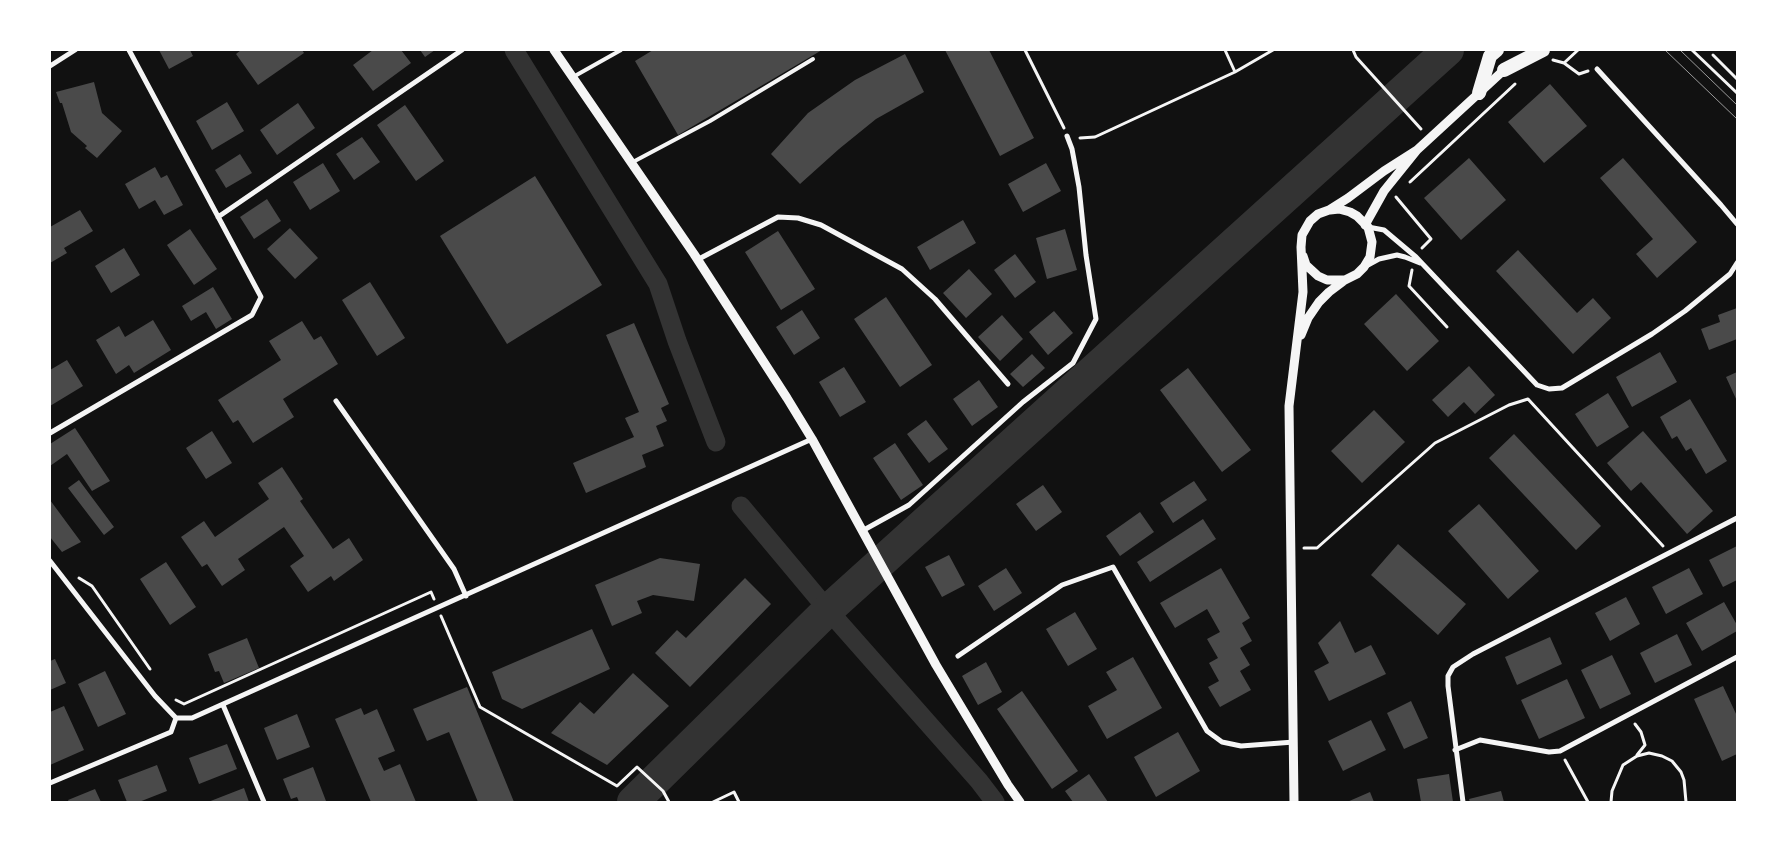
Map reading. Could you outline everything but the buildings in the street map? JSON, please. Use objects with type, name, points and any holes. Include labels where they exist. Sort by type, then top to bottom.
[{"type":"highway","points":[[1479,93],[1490,56],[1497,50]]},
{"type":"highway","points":[[1504,70],[1546,56]]},
{"type":"street","points":[[50,66],[75,50]]},
{"type":"street","points":[[50,433],[252,315],[261,297],[129,50]]},
{"type":"street","points":[[218,217],[462,50]]},
{"type":"street","points":[[554,50],[697,260],[812,439],[937,668],[1020,802]]},
{"type":"street","points":[[1294,802],[1289,406],[1303,292],[1302,235],[1310,221],[1318,214],[1329,210],[1348,198],[1384,171],[1417,150],[1526,50]]},
{"type":"street","points":[[1597,69],[1737,224]]},
{"type":"street","points":[[862,531],[909,505],[1023,402],[1073,363],[1096,320],[1086,254],[1079,187],[1072,150],[1067,136]]},
{"type":"street","points":[[1367,226],[1384,191],[1417,150]]},
{"type":"street","points":[[1297,348],[1308,318],[1329,292],[1357,274],[1370,257],[1372,242],[1367,226],[1350,212],[1339,209],[1329,210]]},
{"type":"street","points":[[697,260],[778,217],[798,218],[822,225],[902,269],[935,299],[1008,384]]},
{"type":"street","points":[[1367,226],[1384,230],[1423,264],[1537,385],[1549,389],[1562,388],[1652,334],[1730,274],[1737,263]]},
{"type":"street","points":[[1302,254],[1306,265],[1318,276],[1327,280],[1345,280]]},
{"type":"street","points":[[1364,267],[1378,259],[1396,255],[1405,256],[1423,264]]},
{"type":"street","points":[[336,401],[454,570],[466,596]]},
{"type":"street","points":[[50,561],[155,696],[176,718],[192,718],[812,439]]},
{"type":"street","points":[[1463,802],[1448,686],[1448,676],[1454,667],[1473,654],[1737,518]]},
{"type":"street","points":[[958,656],[1062,585],[1113,567],[1207,731],[1222,742],[1241,746],[1294,742]]},
{"type":"street","points":[[1455,750],[1480,740],[1549,752],[1560,750],[1737,657]]},
{"type":"street","points":[[223,705],[264,802]]},
{"type":"street","points":[[50,783],[171,732],[176,718]]},
{"type":"lane","points":[[573,78],[621,50]]},
{"type":"lane","points":[[631,163],[710,121],[813,59]]},
{"type":"path","points":[[1025,50],[1061,118],[1067,136],[1084,139],[1095,137],[1235,72],[1273,50]]},
{"type":"path","points":[[1225,50],[1235,72]]},
{"type":"path","points":[[1353,50],[1356,57],[1431,138]]},
{"type":"path","points":[[1564,62],[1578,50]]},
{"type":"path","points":[[1692,50],[1737,93]]},
{"type":"path","points":[[1713,55],[1737,79]]},
{"type":"path","points":[[1546,56],[1564,62],[1579,74],[1597,69]]},
{"type":"path","points":[[1410,182],[1518,81]]},
{"type":"path","points":[[1395,196],[1431,239],[1420,250]]},
{"type":"path","points":[[1413,266],[1409,286],[1447,327]]},
{"type":"path","points":[[1291,548],[1316,548],[1435,443],[1509,405],[1528,399],[1670,553]]},
{"type":"path","points":[[74,575],[92,586],[154,674]]},
{"type":"path","points":[[171,697],[184,704],[431,592],[480,708],[617,786],[637,767],[663,791],[669,802]]},
{"type":"path","points":[[1629,715],[1641,732],[1645,744],[1637,756]]},
{"type":"path","points":[[1560,750],[1588,802]]},
{"type":"path","points":[[1611,802],[1612,791],[1623,765],[1637,756],[1648,753],[1662,756],[1672,761],[1681,772],[1684,780],[1686,802]]},
{"type":"path","points":[[713,802],[734,792],[739,802]]},
{"type":"waterway","points":[[514,50],[658,284],[677,341],[716,442]]},
{"type":"waterway","points":[[633,802],[828,610],[1448,50]]},
{"type":"waterway","points":[[741,506],[828,610],[979,781],[995,802]]},
{"type":"tram line","points":[[1665,50],[1737,119]]},
{"type":"tram line","points":[[1680,50],[1737,105]]}]
